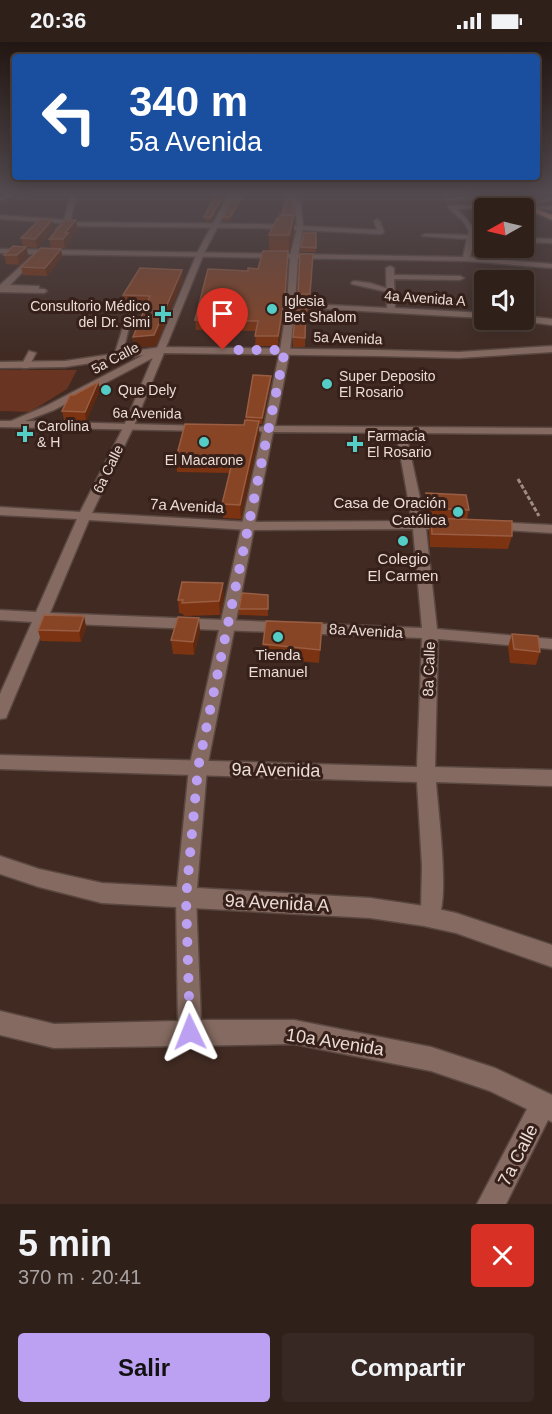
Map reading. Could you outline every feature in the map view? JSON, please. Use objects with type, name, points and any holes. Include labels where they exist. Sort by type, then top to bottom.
[{"type":"street","points":[[1,289],[44,248]]},
{"type":"street","name":"6a Calle","points":[[0,712],[84,517],[128,428],[201,248]]},
{"type":"street","points":[[190,1032],[186,898],[198,768],[285,350],[296,248]]},
{"type":"street","points":[[466,259],[468,248]]},
{"type":"street","points":[[0,251],[466,259],[552,266]]},
{"type":"street","points":[[390,258],[391,309]]},
{"type":"street","points":[[389,277],[460,278]]},
{"type":"street","points":[[1,289],[40,290]]},
{"type":"street","name":"4a Avenida A","points":[[291,304],[474,315]]},
{"type":"street","points":[[534,320],[552,322]]},
{"type":"street","name":"5a Avenida","points":[[0,365],[65,364],[161,350],[285,350],[459,355],[552,349]]},
{"type":"street","name":"5a Calle","points":[[4,424],[50,408],[161,350]]},
{"type":"street","points":[[45,425],[50,408]]},
{"type":"street","name":"6a Avenida","points":[[4,424],[221,429]]},
{"type":"street","points":[[244,429],[552,431]]},
{"type":"street","name":"8a Calle","points":[[401,431],[419,525],[430,634],[426,773],[432,866],[432,909]]},
{"type":"street","name":"7a Avenida","points":[[0,512],[249,526],[470,525],[549,529]]},
{"type":"street","name":"8a Avenida","points":[[0,615],[430,634],[552,644]]},
{"type":"street","name":"9a Avenida","points":[[0,762],[552,778]]},
{"type":"street","name":"9a Avenida A","points":[[0,865],[39,878],[102,893],[370,908],[456,923],[552,956]]},
{"type":"street","name":"10a Avenida","points":[[0,1023],[54,1036],[294,1032],[431,1059],[495,1080],[548,1106]]},
{"type":"street","name":"7a Calle","points":[[491,1204],[548,1106]]},
{"type":"lane","points":[[354,284],[370,285],[392,291]]},
{"type":"lane","points":[[118,356],[129,315]]},
{"type":"lane","points":[[26,366],[32,353]]},
{"type":"path","points":[[518,479],[549,529]]},
{"type":"shaded area","points":[[0,370],[77,370],[67,389],[30,412],[0,411]]},
{"type":"building","points":[[11,248],[25,248],[17,255],[4,255]]},
{"type":"building","points":[[41,248],[61,249],[45,268],[21,267]]},
{"type":"building","points":[[263,251],[288,251],[285,295],[278,336],[255,336],[258,321],[195,320],[208,269],[248,271],[248,268],[258,269]]},
{"type":"building","points":[[300,254],[313,254],[310,294],[298,294]]},
{"type":"building","points":[[140,268],[182,270],[154,335],[133,337],[150,296],[123,295]]},
{"type":"building","points":[[297,301],[309,302],[306,306],[305,338],[293,337]]},
{"type":"building","points":[[253,375],[271,376],[262,418],[246,417]]},
{"type":"building","points":[[98,382],[85,412],[62,411],[70,395]]},
{"type":"building","points":[[245,420],[259,421],[240,505],[222,504],[233,459],[176,458],[185,424],[244,425]]},
{"type":"building","points":[[426,493],[466,495],[469,510],[429,508]]},
{"type":"building","points":[[431,518],[512,521],[512,536],[432,534]]},
{"type":"building","points":[[182,582],[223,583],[219,601],[182,603],[183,600],[178,600]]},
{"type":"building","points":[[242,593],[268,595],[268,609],[239,609]]},
{"type":"building","points":[[44,615],[84,616],[79,631],[38,630]]},
{"type":"building","points":[[178,617],[199,618],[193,642],[171,640]]},
{"type":"building","points":[[266,621],[322,623],[320,650],[263,644]]},
{"type":"building","points":[[512,634],[538,636],[540,652],[514,649]]},
{"type":"place","name":"Iglesia Bet Shalom","points":[[272,309]]},
{"type":"place","name":"Consultorio Médico del Dr. Simi","points":[[163,314]]},
{"type":"place","name":"Super Deposito El Rosario","points":[[327,384]]},
{"type":"place","name":"Que Dely","points":[[106,390]]},
{"type":"place","name":"Carolina & H","points":[[25,434]]},
{"type":"place","name":"El Macarone","points":[[204,442]]},
{"type":"place","name":"Farmacia El Rosario","points":[[355,444]]},
{"type":"place","name":"Casa de Oración Católica","points":[[458,512]]},
{"type":"place","name":"Colegio El Carmen","points":[[403,541]]},
{"type":"place","name":"Tienda Emanuel","points":[[278,637]]},
{"type":"route","points":[[190,1032],[186,898],[198,768],[285,350],[223,350]]}]
